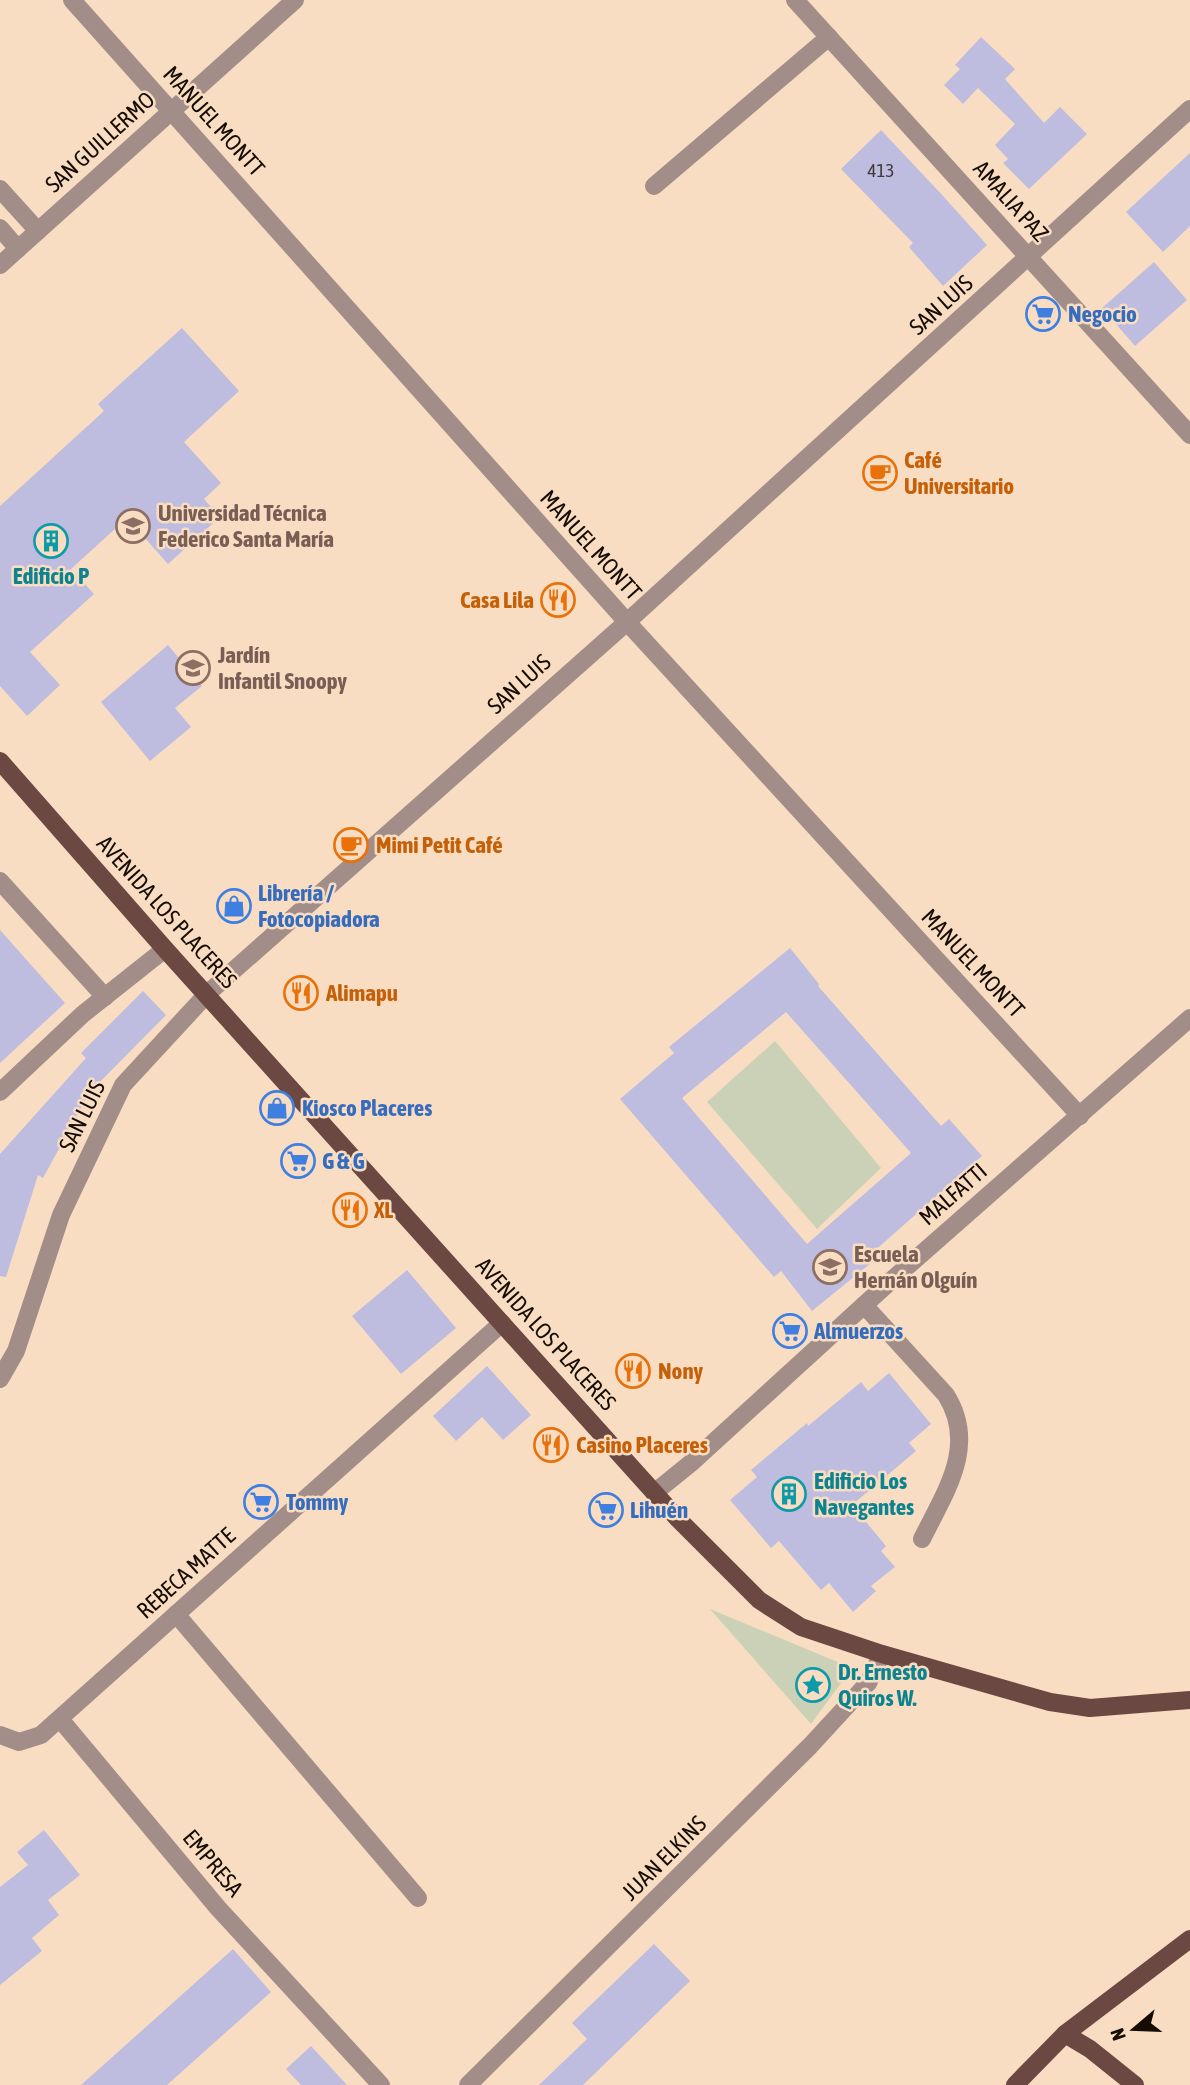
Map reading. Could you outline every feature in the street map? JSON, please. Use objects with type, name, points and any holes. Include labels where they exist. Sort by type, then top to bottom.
[{"type":"main road","name":"AVENIDA LOS PLACERES","points":[[0,761],[165,949],[654,1493],[760,1601],[801,1626],[882,1654],[1050,1702],[1090,1708],[1190,1700]]},
{"type":"main road","points":[[1016,2085],[1065,2034],[1190,1939]]},
{"type":"main road","points":[[1065,2034],[1090,2049],[1135,2085]]},
{"type":"street","name":"MANUEL MONTT","points":[[72,0],[626,622],[1080,1116]]},
{"type":"street","name":"SAN GUILLERMO","points":[[0,265],[295,0]]},
{"type":"street","name":"AMALIA PAZ","points":[[795,0],[1190,436]]},
{"type":"street","points":[[654,186],[829,37]]},
{"type":"street","name":"SAN LUIS","points":[[0,1380],[16,1351],[61,1214],[123,1085],[207,994],[626,622],[1190,109]]},
{"type":"street","points":[[0,189],[38,231]]},
{"type":"street","points":[[0,228],[18,249]]},
{"type":"street","points":[[0,881],[105,997]]},
{"type":"street","points":[[0,1092],[83,1014],[165,949]]},
{"type":"street","name":"MALFATTI","points":[[654,1493],[1190,1018]]},
{"type":"street","points":[[864,1305],[946,1395],[956,1410],[961,1437],[953,1475],[922,1539]]},
{"type":"street","name":"REBECA MATTE","points":[[60,1719],[502,1323]]},
{"type":"street","points":[[176,1614],[418,1898]]},
{"type":"street","name":"JUAN ELKINS","points":[[468,2085],[810,1746],[869,1683],[882,1654]]},
{"type":"street","points":[[0,1735],[19,1742],[41,1735],[60,1719]]},
{"type":"street","name":"EMPRESA","points":[[60,1719],[218,1908],[381,2085]]},
{"type":"green space","points":[[775,1041],[881,1168],[817,1229],[707,1102]]},
{"type":"green space","points":[[710,1609],[852,1668],[811,1724]]},
{"type":"building","points":[[981,37],[1015,69],[1005,79],[1044,123],[1060,107],[1087,134],[1029,189],[1003,163],[1008,159],[995,145],[1015,124],[978,88],[963,104],[944,85],[960,69],[955,65]]},
{"type":"building","points":[[881,130],[987,245],[943,286],[909,247],[913,243],[841,169]]},
{"type":"building","points":[[1190,153],[1190,226],[1163,252],[1126,212]]},
{"type":"building","points":[[1154,262],[1187,300],[1135,346],[1102,308]]},
{"type":"building","name":"Edificio P","points":[[182,328],[239,391],[184,442],[221,483],[204,499],[220,517],[168,564],[127,518],[71,569],[94,594],[30,652],[60,685],[27,716],[0,686],[0,506],[104,411],[98,404]]},
{"type":"building","points":[[168,645],[202,686],[175,708],[191,727],[150,761],[101,702]]},
{"type":"building","points":[[0,930],[65,1003],[0,1063]]},
{"type":"building","points":[[790,948],[818,986],[941,1126],[949,1119],[982,1156],[872,1253],[876,1259],[812,1311],[781,1271],[774,1277],[620,1099],[674,1053],[669,1047]],"holes":[[[786,1012],[911,1153],[807,1244],[682,1098]]]},
{"type":"building","points":[[143,991],[166,1015],[90,1092],[43,1178],[38,1175],[6,1277],[0,1276],[0,1154],[86,1058],[81,1053]]},
{"type":"building","points":[[407,1270],[456,1328],[401,1374],[352,1316]]},
{"type":"building","points":[[487,1366],[531,1415],[503,1440],[482,1417],[456,1441],[433,1416]]},
{"type":"building","name":"Edificio Los Navegantes","points":[[889,1373],[931,1424],[909,1443],[916,1451],[852,1505],[886,1546],[881,1551],[895,1567],[871,1586],[876,1591],[853,1612],[829,1583],[821,1590],[779,1541],[771,1548],[730,1500],[757,1477],[751,1470],[807,1423],[808,1426],[861,1382],[868,1391]]},
{"type":"building","points":[[44,1830],[80,1875],[48,1900],[59,1915],[32,1938],[42,1951],[0,1985],[0,1887],[28,1865],[17,1852]]},
{"type":"building","points":[[654,1944],[690,1981],[583,2085],[539,2085],[587,2039],[572,2023]]},
{"type":"building","points":[[233,1949],[271,1992],[167,2085],[81,2085]]},
{"type":"building","points":[[311,2046],[347,2085],[301,2085],[286,2069]]},
{"type":"place","name":"Negocio","points":[[1043,314]]},
{"type":"place","name":"Café Universitario","points":[[880,473]]},
{"type":"place","name":"Universidad Técnica Federico Santa María","points":[[133,526]]},
{"type":"place","name":"Edificio P","points":[[51,541]]},
{"type":"place","name":"Casa Lila","points":[[558,600]]},
{"type":"place","name":"Jardín Infantil Snoopy","points":[[193,668]]},
{"type":"place","name":"Mimi Petit Café","points":[[351,845]]},
{"type":"place","name":"Librería / Fotocopiadora","points":[[234,906]]},
{"type":"place","name":"Alimapu","points":[[301,993]]},
{"type":"place","name":"Kiosco Placeres","points":[[277,1108]]},
{"type":"place","name":"G & G","points":[[298,1161]]},
{"type":"place","name":"XL","points":[[350,1210]]},
{"type":"place","name":"Escuela Hernán Olguín","points":[[830,1267]]},
{"type":"place","name":"Almuerzos","points":[[790,1331]]},
{"type":"place","name":"Nony","points":[[633,1371]]},
{"type":"place","name":"Casino Placeres","points":[[551,1445]]},
{"type":"place","name":"Edificio Los Navegantes","points":[[789,1494]]},
{"type":"place","name":"Tommy","points":[[261,1502]]},
{"type":"place","name":"Lihuén","points":[[606,1510]]},
{"type":"place","name":"Dr. Ernesto Quiros W.","points":[[813,1685]]}]
